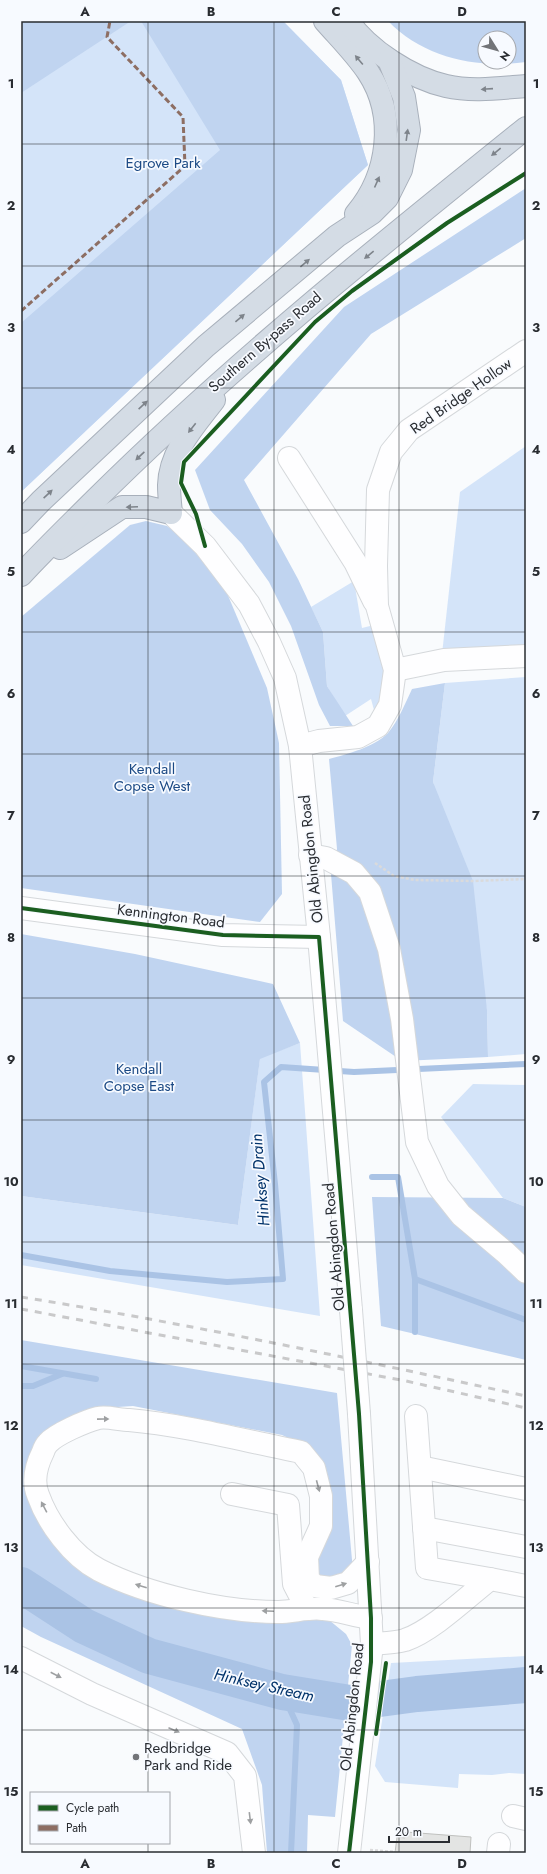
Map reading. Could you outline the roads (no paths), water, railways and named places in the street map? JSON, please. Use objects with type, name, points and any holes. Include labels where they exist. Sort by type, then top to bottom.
[{"type":"highway","points":[[325,21],[369,72],[380,94],[385,116],[387,139],[380,174],[371,195],[337,236]]},
{"type":"highway","points":[[340,21],[353,28],[389,60],[421,77],[446,86],[479,90],[526,86]]},
{"type":"highway","points":[[21,522],[41,501],[206,346],[337,236],[372,213],[387,198],[401,170],[408,130],[404,97],[389,60]]},
{"type":"highway","name":"Southern By-pass Road","points":[[22,573],[132,462],[201,397],[326,290],[526,128]]},
{"type":"highway","points":[[22,573],[122,507],[146,507],[170,513],[169,483],[174,461],[182,442],[251,354]]},
{"type":"street","name":"Red Bridge Hollow","points":[[376,606],[378,490],[391,452],[409,430],[526,351]]},
{"type":"street","name":"Red Bridge Hollow","points":[[289,458],[355,562],[376,606],[395,670],[390,705],[378,726],[358,737],[319,741],[300,746]]},
{"type":"street","name":"Old Abingdon Road","points":[[170,513],[205,546],[249,604],[270,642],[285,678],[300,746],[328,1032],[359,1414],[368,1559],[371,1653],[363,1733],[349,1842],[357,1851]]},
{"type":"street","points":[[395,670],[444,660],[526,656]]},
{"type":"street","points":[[310,855],[326,858],[354,873],[370,892],[389,949],[402,1019],[405,1056],[417,1142],[438,1186],[461,1215],[526,1272]]},
{"type":"street","name":"Kennington Road","points":[[21,908],[223,935],[319,937]]},
{"type":"street","points":[[416,1416],[427,1568],[526,1586]]},
{"type":"street","points":[[301,1581],[307,1557],[321,1526],[321,1496],[314,1468],[301,1452],[148,1422],[99,1418],[70,1429],[48,1443],[39,1459],[35,1473],[35,1486],[48,1515],[67,1542],[80,1557],[98,1569],[135,1585],[195,1602],[236,1610],[278,1612],[322,1608],[353,1616],[371,1618]]},
{"type":"street","points":[[420,1467],[526,1489]]},
{"type":"street","points":[[232,1494],[288,1505],[307,1609]]},
{"type":"street","points":[[424,1528],[526,1548]]},
{"type":"street","points":[[301,1581],[315,1586],[331,1588],[348,1583],[368,1559]]},
{"type":"street","points":[[371,1653],[391,1643],[407,1639],[436,1622],[490,1579]]},
{"type":"street","points":[[21,1658],[92,1694],[227,1753],[245,1776],[254,1853]]},
{"type":"waterway","name":"Hinksey Drain","points":[[21,1255],[110,1271],[227,1282],[283,1279],[264,1082],[281,1067],[354,1072],[526,1064]]},
{"type":"waterway","points":[[372,1177],[398,1177],[415,1279],[526,1320]]},
{"type":"waterway","points":[[415,1279],[415,1332]]},
{"type":"waterway","points":[[21,1366],[96,1379]]},
{"type":"waterway","points":[[21,1386],[33,1386],[62,1374]]},
{"type":"waterway","name":"Hinksey Stream","points":[[21,1585],[84,1626],[149,1656],[282,1692],[350,1703],[417,1694],[526,1685]]},
{"type":"waterway","points":[[282,1692],[297,1725],[291,1853]]},
{"type":"railway","points":[[21,1297],[211,1331],[526,1396]]},
{"type":"railway","points":[[21,1309],[406,1381],[526,1408]]},
{"type":"place","name":"Redbridge Park and Ride","points":[[136,1757]]},
{"type":"park label","name":"Egrove Park","points":[[163,163]]},
{"type":"park label","name":"Kendall Copse West","points":[[152,778]]},
{"type":"park label","name":"Kendall Copse East","points":[[139,1078]]}]
